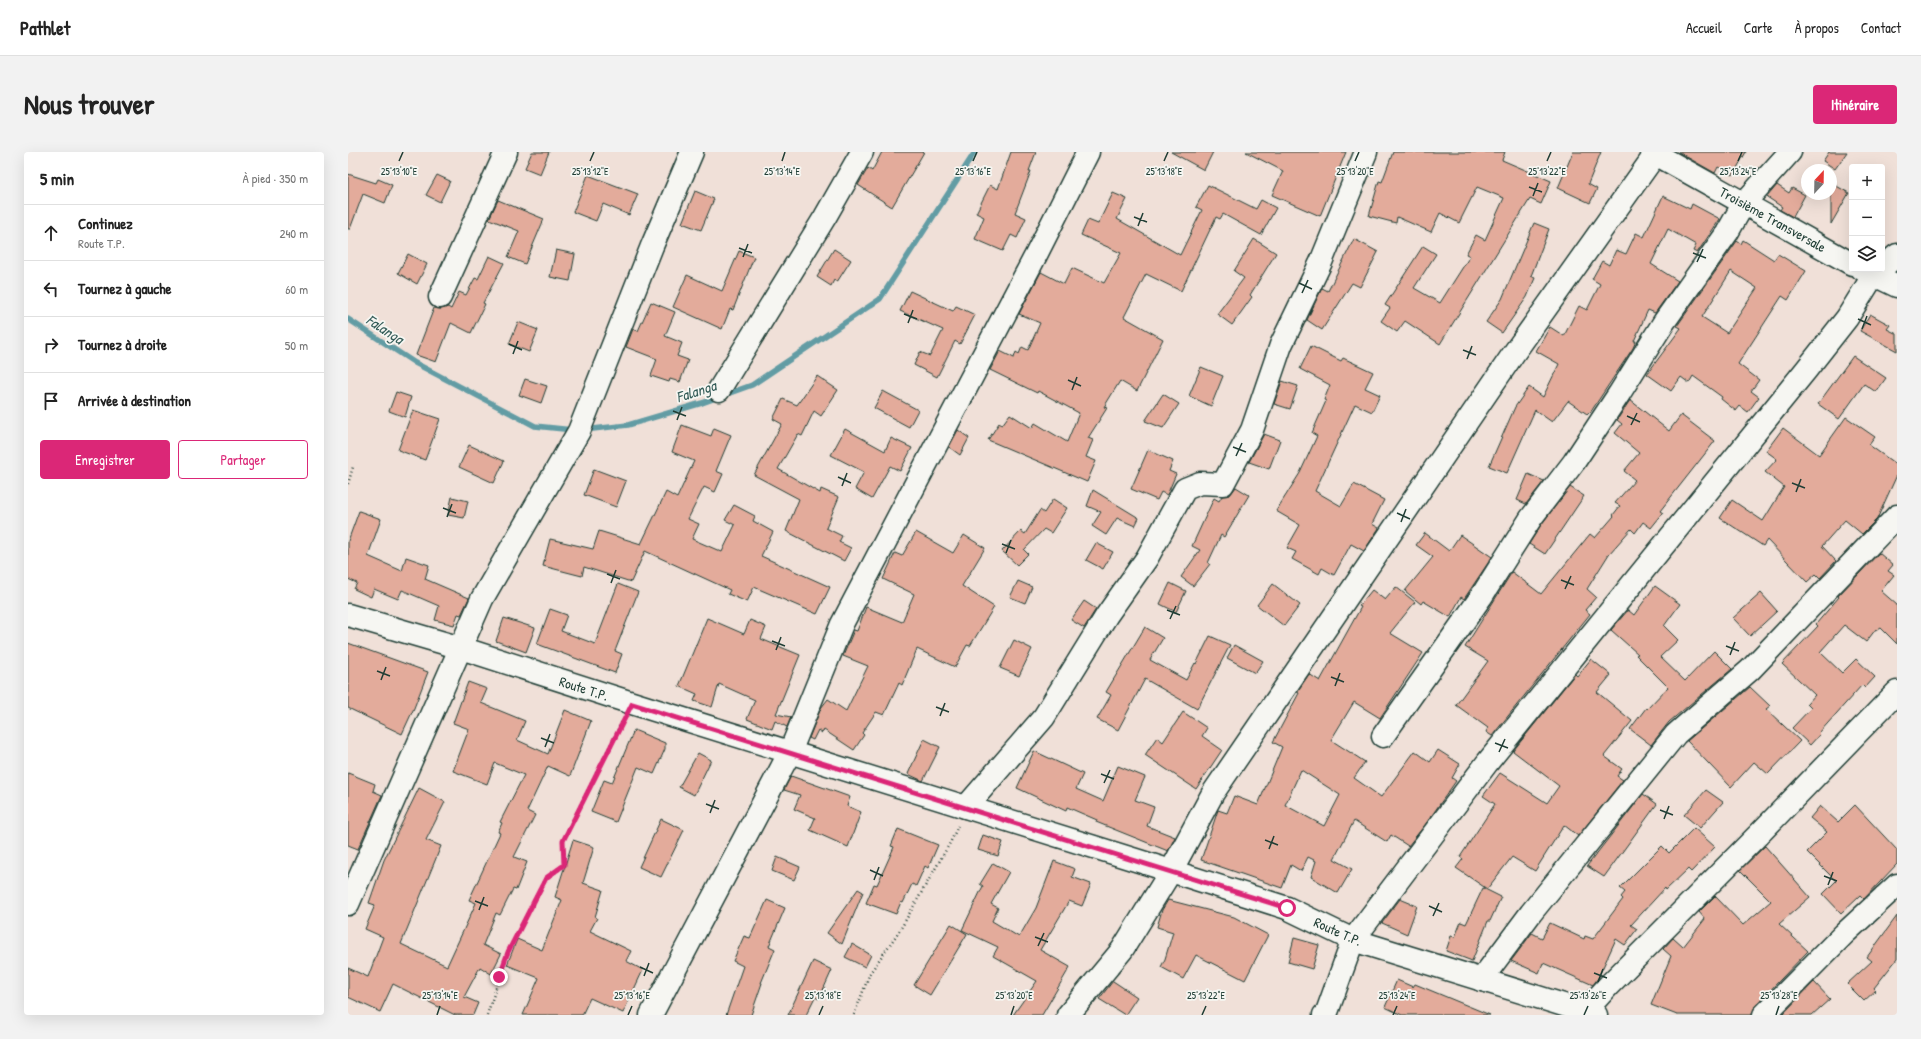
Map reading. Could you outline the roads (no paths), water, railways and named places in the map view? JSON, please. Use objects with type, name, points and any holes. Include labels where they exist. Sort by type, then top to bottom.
[{"type":"street","points":[[440,297],[506,152]]},
{"type":"street","points":[[348,904],[482,599],[579,431],[652,246],[692,152]]},
{"type":"street","points":[[719,390],[825,217],[862,152]]},
{"type":"street","points":[[651,1015],[790,752],[842,624],[1036,255],[1088,152]]},
{"type":"street","points":[[966,808],[1044,717],[1106,615],[1147,558],[1184,489],[1200,483],[1223,484],[1252,430],[1281,345],[1321,262],[1366,152]]},
{"type":"street","points":[[1383,736],[1481,597],[1531,518],[1574,462],[1620,394],[1664,322],[1727,233],[1744,203],[1790,152]]},
{"type":"street","points":[[1068,1015],[1122,950],[1171,871],[1213,793],[1514,353],[1655,153]]},
{"type":"street","name":"Troisième Transversale","points":[[1655,153],[1849,262]]},
{"type":"street","points":[[1885,263],[1897,255]]},
{"type":"street","points":[[1324,1015],[1327,1012],[1353,940],[1487,763],[1847,318],[1873,272]]},
{"type":"street","points":[[1877,272],[1897,286]]},
{"type":"street","points":[[1481,980],[1531,913],[1676,734],[1750,670],[1897,516]]},
{"type":"street","name":"Route T.P.","points":[[348,615],[461,648],[632,704],[1287,908],[1353,940],[1588,1014]]},
{"type":"street","points":[[1588,1014],[1609,985],[1762,832],[1897,692]]},
{"type":"street","points":[[1764,1015],[1844,934],[1897,885]]},
{"type":"waterway","name":"Falanga","points":[[584,430],[628,425],[702,403],[752,385],[880,299],[975,152]]},
{"type":"waterway","name":"Falanga","points":[[348,319],[415,363],[535,426],[573,430]]}]
